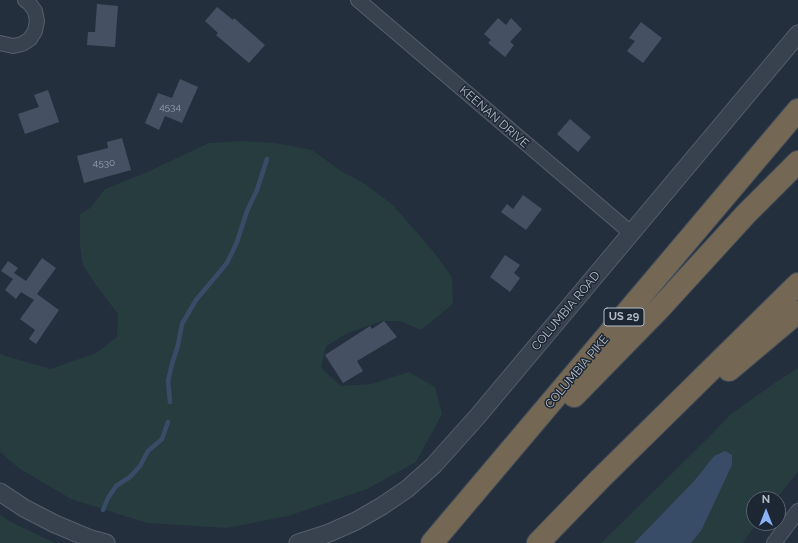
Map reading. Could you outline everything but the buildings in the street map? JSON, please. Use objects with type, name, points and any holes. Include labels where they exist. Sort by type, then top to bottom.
[{"type":"highway","name":"COLUMBIA PIKE","points":[[432,543],[798,110]]},
{"type":"highway","points":[[449,524],[660,308],[746,214],[798,162]]},
{"type":"highway","points":[[538,543],[600,479],[798,284]]},
{"type":"highway","points":[[600,479],[798,312]]},
{"type":"street","points":[[0,43],[13,46],[22,44],[30,39],[35,31],[37,21],[35,11],[25,0]]},
{"type":"street","name":"KEENAN DRIVE","points":[[358,0],[631,233]]},
{"type":"street","name":"COLUMBIA ROAD","points":[[298,543],[336,530],[356,521],[407,489],[433,466],[477,417],[798,34]]},
{"type":"street","points":[[0,492],[24,508],[55,524],[91,539],[106,543]]},
{"type":"street","points":[[774,543],[798,511]]},
{"type":"green space","points":[[241,141],[275,143],[312,150],[341,171],[365,184],[393,205],[432,250],[452,277],[453,304],[421,330],[400,321],[382,321],[348,333],[326,346],[321,368],[341,386],[371,384],[409,372],[435,387],[442,414],[416,462],[367,489],[288,516],[227,528],[147,523],[71,499],[20,469],[0,452],[0,353],[2,355],[51,369],[96,353],[117,337],[118,314],[83,265],[80,245],[80,214],[90,208],[105,189],[145,173],[209,143]]},
{"type":"green space","points":[[798,368],[798,472],[783,491],[746,491],[746,531],[751,531],[743,543],[691,543],[701,531],[714,456],[694,481],[634,543],[601,543],[730,415]]},
{"type":"green space","points":[[0,514],[9,521],[55,543],[0,543]]},
{"type":"water","points":[[725,451],[732,455],[732,465],[701,531],[691,543],[634,543],[694,481],[714,456]]},
{"type":"waterway","points":[[170,402],[168,381],[182,324],[196,300],[227,263],[237,242],[267,159]]},
{"type":"waterway","points":[[103,510],[108,498],[116,486],[130,477],[140,466],[148,451],[162,439],[168,422]]}]
